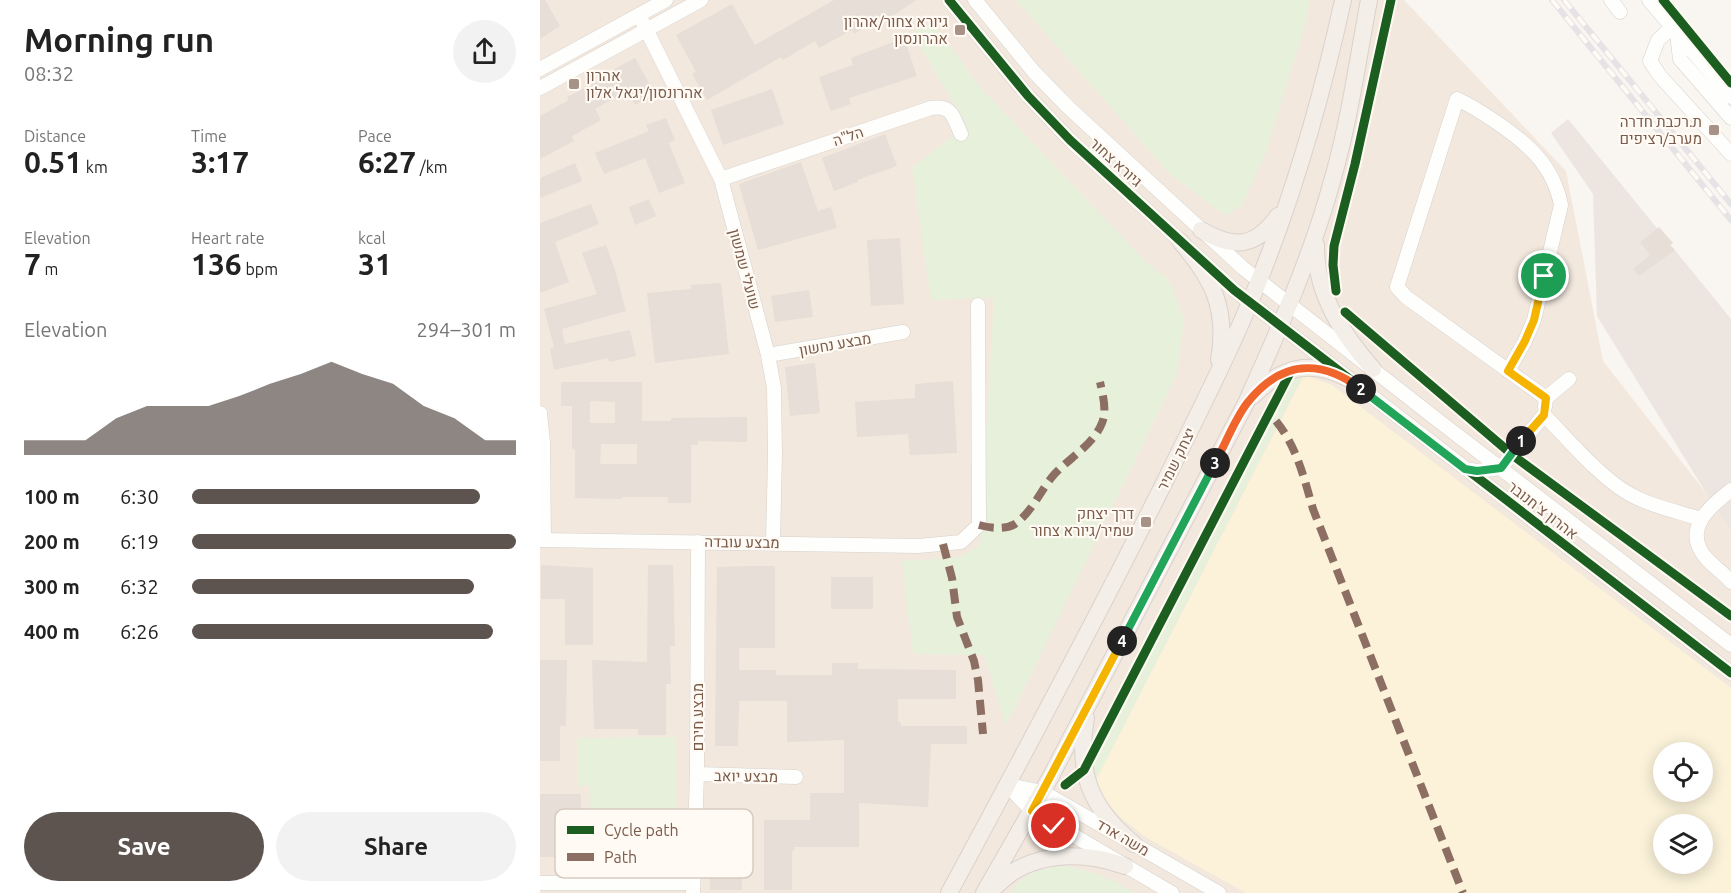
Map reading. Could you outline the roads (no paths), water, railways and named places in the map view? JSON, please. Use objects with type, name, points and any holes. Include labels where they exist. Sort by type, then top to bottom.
[{"type":"main road","name":"יצחק שמיר","points":[[949,893],[1127,558],[1250,304],[1287,202],[1316,109],[1342,0]]},
{"type":"main road","points":[[984,893],[1043,792],[1246,403],[1290,306],[1316,235],[1346,128],[1369,0]]},
{"type":"main road","points":[[1201,230],[1216,239],[1229,243],[1247,243],[1270,227],[1287,202]]},
{"type":"main road","points":[[1316,235],[1318,272],[1328,301],[1348,339],[1372,369]]},
{"type":"main road","points":[[1180,241],[1200,264],[1210,280],[1218,303],[1222,330],[1221,348],[1213,383]]},
{"type":"main road","points":[[1246,403],[1275,376],[1288,370],[1311,368],[1347,378]]},
{"type":"main road","points":[[1090,702],[1083,736],[1082,756],[1085,775],[1100,808],[1134,844]]},
{"type":"main road","points":[[988,893],[1011,873],[1028,864],[1058,857],[1095,857],[1125,866]]},
{"type":"street","points":[[540,69],[666,0]]},
{"type":"street","points":[[540,88],[701,0]]},
{"type":"street","name":"גיורא צחור","points":[[949,0],[1028,96],[1070,140],[1250,304],[1280,327]]},
{"type":"street","name":"גיורא צחור","points":[[975,0],[1034,72],[1068,107],[1259,282],[1290,306]]},
{"type":"street","points":[[1611,0],[1620,12]]},
{"type":"street","points":[[1649,0],[1731,97]]},
{"type":"street","name":"שועלי שמשון","points":[[639,15],[721,179],[768,355],[774,388],[773,542]]},
{"type":"street","points":[[1674,31],[1680,60],[1731,118]]},
{"type":"street","points":[[1674,31],[1658,40],[1650,62],[1731,154]]},
{"type":"street","points":[[1508,371],[1534,320],[1561,205],[1557,189],[1533,150],[1518,137],[1457,99],[1397,287],[1406,297],[1508,371],[1546,398]]},
{"type":"street","name":"הל\"ה","points":[[721,179],[931,108],[942,107],[951,112],[961,134]]},
{"type":"street","name":"מבצע עובדה","points":[[542,540],[918,546],[961,542],[979,525],[978,305]]},
{"type":"street","name":"אהרון צ'חנובר","points":[[1290,306],[1501,468],[1728,637]]},
{"type":"street","name":"אהרון צ'חנובר","points":[[1280,327],[1731,673]]},
{"type":"street","name":"מבצע נחשון","points":[[768,355],[903,332]]},
{"type":"street","points":[[1465,469],[1477,471],[1501,468],[1544,415],[1546,398],[1569,379]]},
{"type":"street","points":[[540,413],[543,442],[542,540]]},
{"type":"street","points":[[1544,415],[1609,480],[1625,492],[1659,507],[1701,519]]},
{"type":"street","points":[[1731,490],[1713,504],[1701,519],[1696,535],[1701,551],[1731,582]]},
{"type":"street","name":"מבצע חירם","points":[[695,809],[698,542]]},
{"type":"street","name":"מבצע יואב","points":[[696,774],[796,777]]},
{"type":"street","name":"משה ארד","points":[[1007,785],[1043,792],[1219,893]]},
{"type":"street","name":"משה ארד","points":[[1007,785],[1032,811],[1172,893]]},
{"type":"street","points":[[540,883],[693,888]]},
{"type":"railway","points":[[1552,0],[1731,220]]},
{"type":"railway","points":[[1564,0],[1731,204]]},
{"type":"place","name":"גיורא צחור/אהרון אהרונסון","points":[[960,30]]},
{"type":"place","name":"אהרון אהרונסון/יגאל אלון","points":[[574,84]]},
{"type":"place","name":"ת.רכבת חדרה מערב/רציפים","points":[[1714,130]]},
{"type":"place","name":"דרך יצחק שמיר/גיורא צחור","points":[[1146,522]]}]
